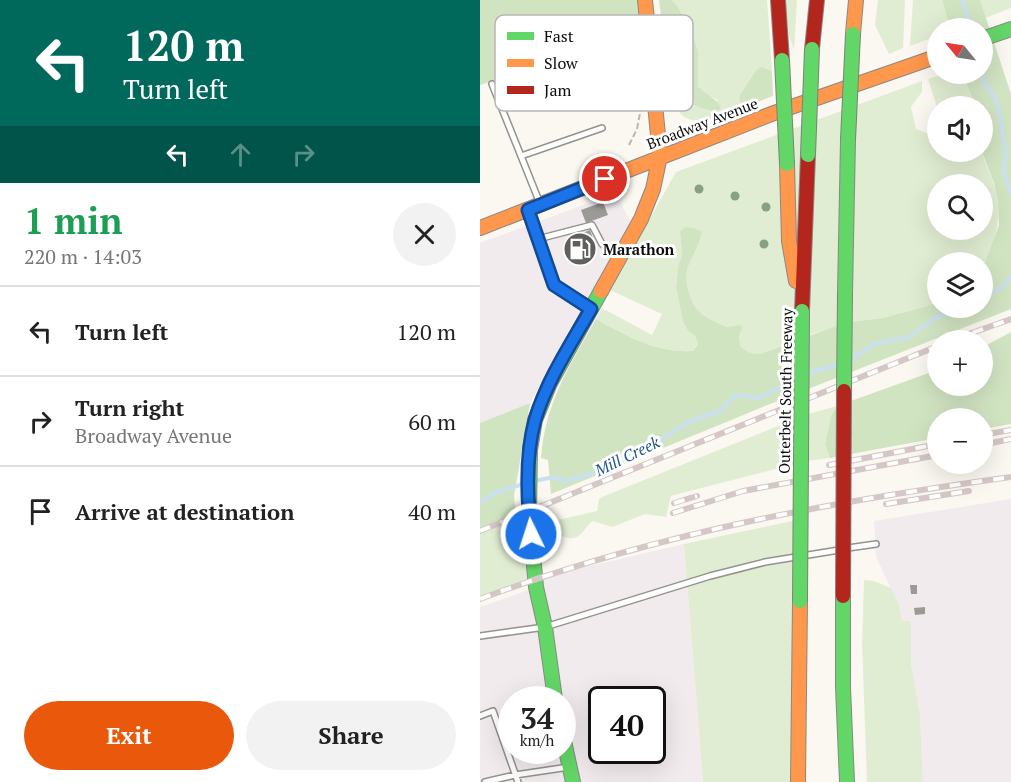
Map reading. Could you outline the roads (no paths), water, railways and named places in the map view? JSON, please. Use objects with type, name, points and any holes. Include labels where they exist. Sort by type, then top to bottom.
[{"type":"main road","points":[[645,0],[646,15]]},
{"type":"main road","points":[[778,0],[789,241],[802,311]]},
{"type":"main road","name":"Outerbelt South Freeway","points":[[798,782],[802,311],[812,49],[817,0]]},
{"type":"main road","points":[[847,782],[843,697],[845,293],[848,140],[856,0]]},
{"type":"main road","points":[[993,35],[1011,29]]},
{"type":"main road","name":"Broadway Avenue","points":[[480,228],[774,113],[927,60]]},
{"type":"main road","points":[[553,686],[545,627],[536,587],[529,503],[529,461],[534,429],[542,401],[561,361],[648,204],[660,156],[656,111]]},
{"type":"main road","points":[[569,764],[573,782]]},
{"type":"lane","points":[[492,84],[495,91]]},
{"type":"lane","points":[[503,111],[521,156],[534,207],[538,239],[554,285],[591,309]]},
{"type":"lane","points":[[521,156],[602,128]]},
{"type":"lane","points":[[538,239],[592,225],[602,243],[619,259]]},
{"type":"lane","points":[[480,636],[545,627],[710,576],[765,562],[876,544]]},
{"type":"lane","points":[[480,716],[493,711],[518,782]]},
{"type":"lane","points":[[485,782],[570,767]]},
{"type":"waterway","name":"Mill Creek","points":[[962,0],[968,18]]},
{"type":"waterway","name":"Mill Creek","points":[[985,84],[994,96],[999,110],[1006,155],[1004,174],[1011,192]]},
{"type":"waterway","name":"Mill Creek","points":[[993,292],[1003,287],[1011,277]]},
{"type":"waterway","name":"Mill Creek","points":[[851,359],[874,344],[909,337],[935,318]]},
{"type":"waterway","name":"Mill Creek","points":[[808,373],[838,365]]},
{"type":"waterway","name":"Mill Creek","points":[[534,481],[554,477],[565,481],[588,475],[620,457],[649,447],[690,421],[721,411],[733,397],[741,395],[759,398],[796,379]]},
{"type":"waterway","name":"Mill Creek","points":[[480,502],[497,492],[527,483]]},
{"type":"railway","points":[[980,330],[1011,319]]},
{"type":"railway","points":[[480,531],[927,350]]},
{"type":"railway","points":[[993,433],[1011,430]]},
{"type":"railway","points":[[993,443],[1011,439]]},
{"type":"railway","points":[[829,465],[927,446]]},
{"type":"railway","points":[[673,513],[743,491],[927,457]]},
{"type":"railway","points":[[480,599],[545,576],[676,538],[808,509],[1011,477]]},
{"type":"railway","points":[[886,504],[969,491]]},
{"type":"railway","points":[[674,503],[697,496]]},
{"type":"place","name":"Marathon","points":[[580,249]]}]
